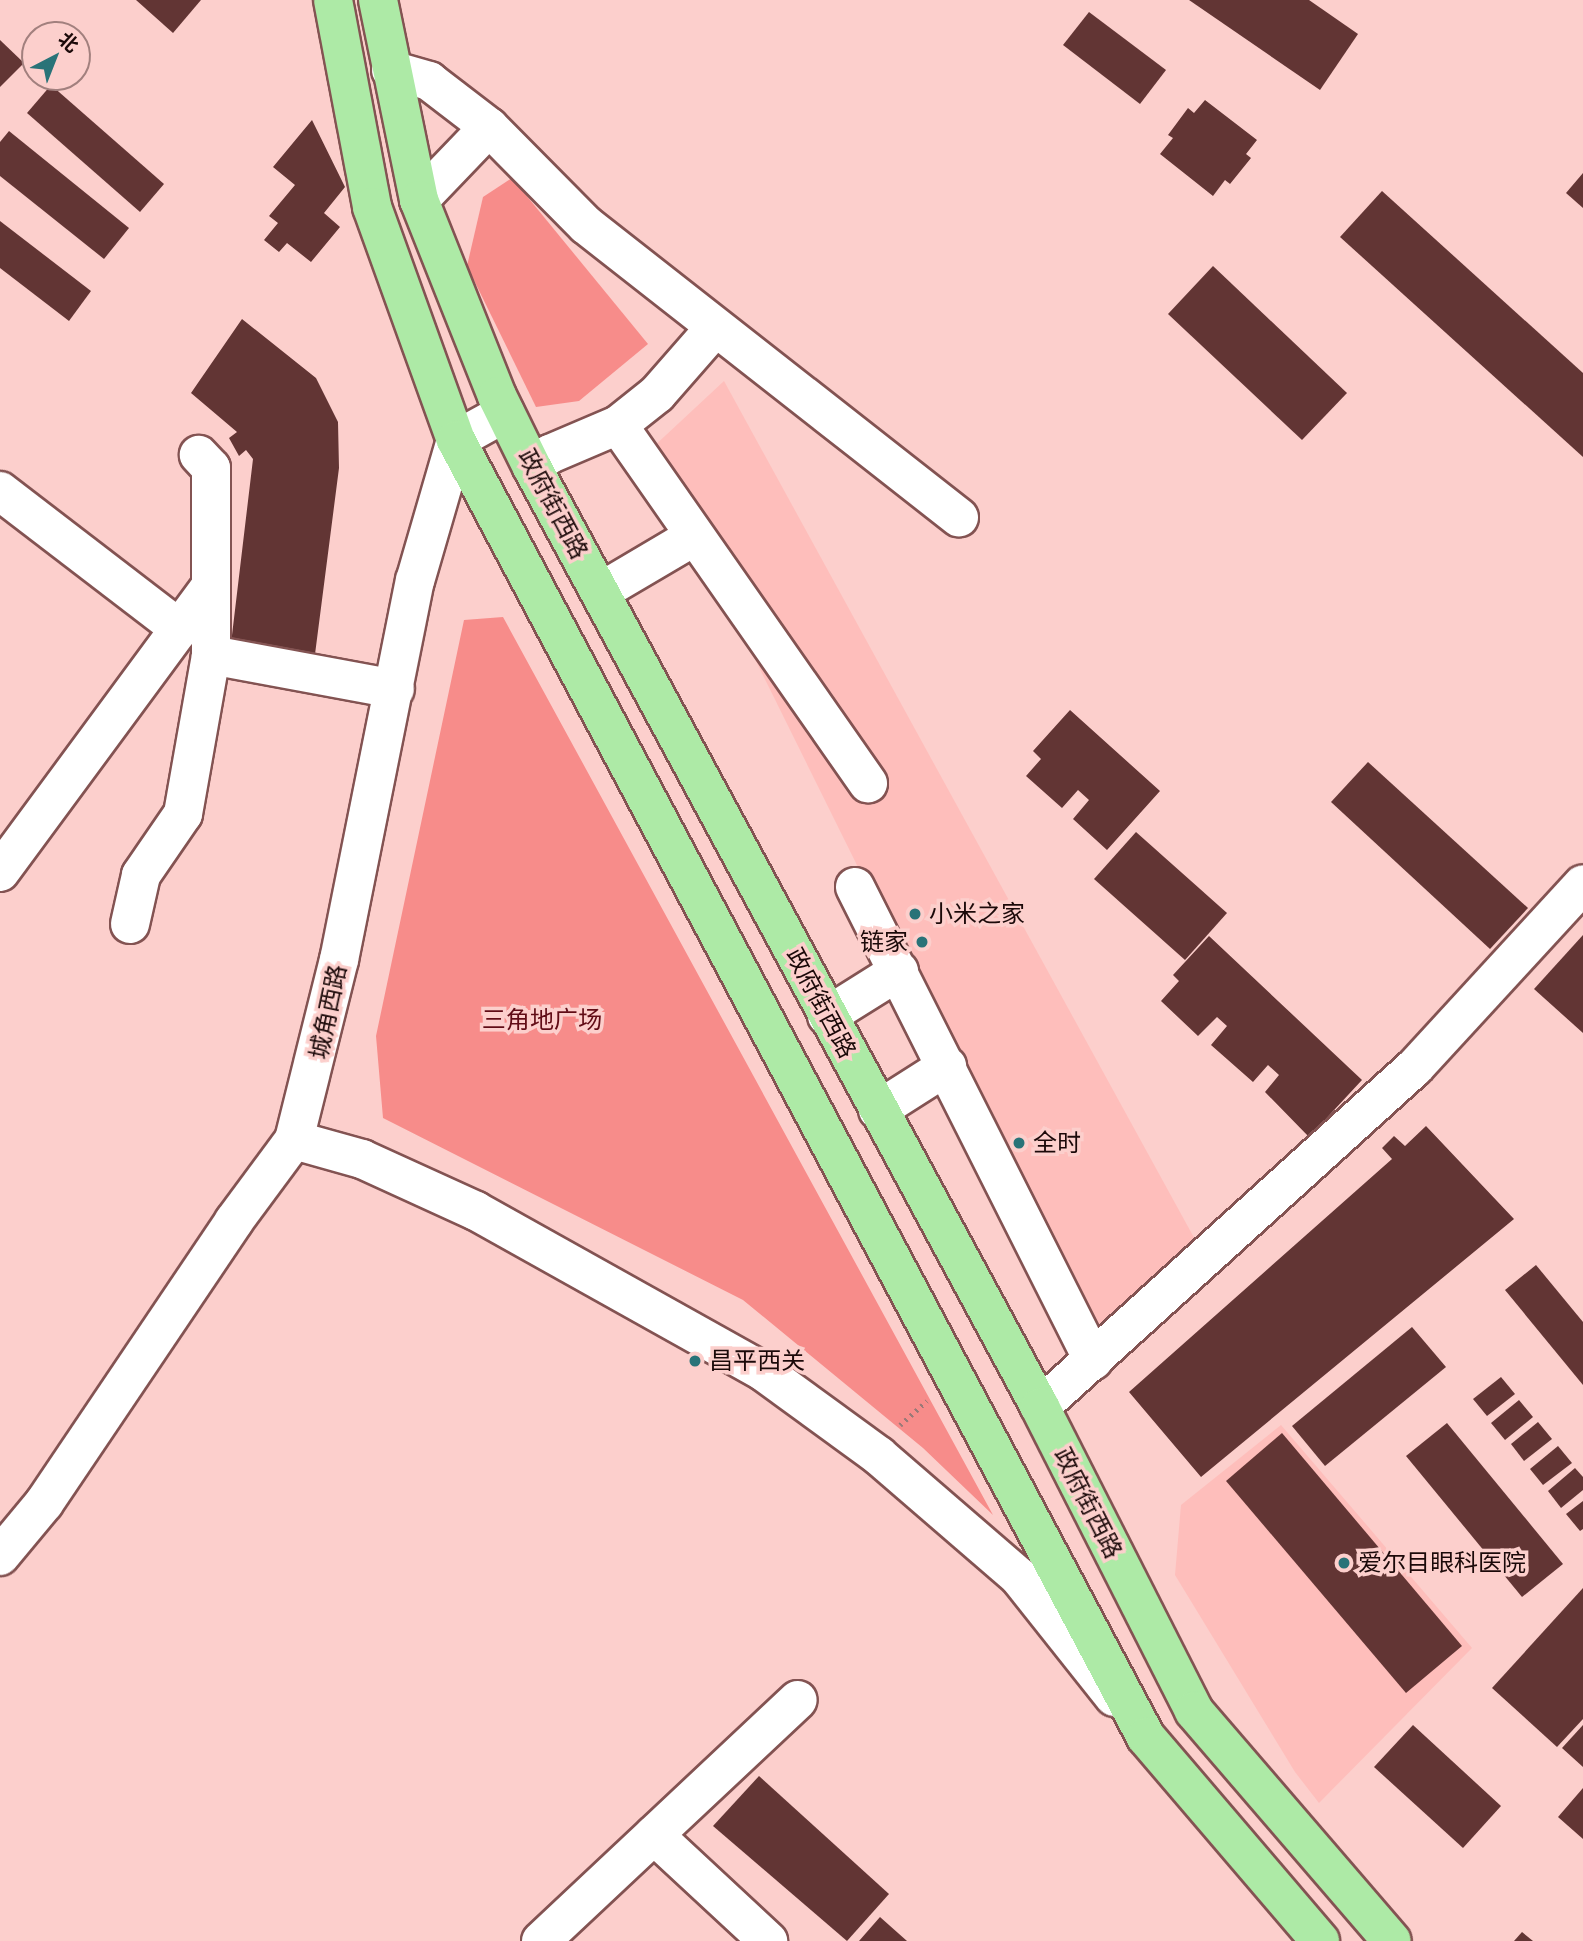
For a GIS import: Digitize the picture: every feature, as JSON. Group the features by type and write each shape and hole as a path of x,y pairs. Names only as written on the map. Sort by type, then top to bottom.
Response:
{"main road":[{"path":"333,0 372,207 457,440 1146,1737 1320,1941"},
{"name":"政府街西路","path":"378,0 419,200 505,413 532,467 1040,1407 1194,1711 1392,1941"}],"street":[{"path":"391,70 429,81 489,127 586,225 714,329 959,517"},
{"path":"419,200 489,127"},
{"path":"532,467 550,454 618,425 657,394 714,329"},
{"path":"457,440 505,413"},
{"path":"618,425 693,537 868,784"},
{"name":"城角西路","path":"0,1556 44,1503 234,1221 294,1140 316,1066 415,581 457,440"},
{"path":"130,923 141,875 183,814 211,655 211,468 199,455"},
{"path":"0,491 180,629"},
{"path":"600,592 693,537"},
{"path":"0,872 211,586"},
{"path":"211,655 395,688"},
{"path":"1040,1407 1415,1067 1583,884"},
{"path":"855,887 1093,1360"},
{"path":"827,1016 899,971"},
{"path":"878,1110 947,1066"},
{"path":"294,1140 362,1158 476,1211 710,1339 833,1420 1019,1577 1146,1737"},
{"path":"541,1941 798,1700"},
{"path":"654,1835 768,1941"}],"path":[{"path":"893,1433 929,1399"}],"shaded area":[{"path":"724,381 1203,1254 1092,1340 651,449"},
{"path":"1281,1425 1472,1648 1319,1803 1295,1772 1175,1575 1181,1505"}],"green space":[{"path":"512,178 648,344 579,401 536,407 467,266 483,197"},
{"name":"三角地广场","path":"503,617 993,1515 923,1448 743,1300 383,1118 376,1036 464,620"}],"building":[{"path":"136,0 201,0 173,33"},
{"path":"1189,0 1309,0 1358,34 1320,90"},
{"path":"1089,12 1166,70 1140,104 1063,45"},
{"path":"0,40 21,60 21,66 0,87"},
{"path":"46,91 58,91 164,184 140,212 27,113"},
{"path":"1205,100 1257,140 1246,154 1251,158 1230,184 1225,180 1213,196 1160,154 1173,138 1168,135 1188,108 1194,113"},
{"path":"312,120 345,187 324,213 340,227 311,262 287,243 279,252 264,240 278,223 269,216 295,185 273,167"},
{"path":"9,131 129,228 104,259 0,176 0,142"},
{"path":"1583,173 1583,208 1566,193"},
{"path":"1382,191 1583,373 1583,457 1340,237"},
{"path":"0,221 91,291 69,321 0,268"},
{"path":"1213,266 1347,393 1302,440 1168,314"},
{"path":"242,319 316,378 338,422 339,468 314,662 230,652 253,459 246,450 239,456 229,438 237,432 191,393"},
{"path":"1070,710 1160,791 1107,850 1073,819 1089,800 1078,790 1062,808 1026,776 1041,759 1033,751"},
{"path":"1368,762 1528,908 1490,949 1331,802"},
{"path":"1136,832 1227,913 1185,960 1094,879"},
{"path":"1583,935 1583,1033 1534,989"},
{"path":"1209,936 1362,1080 1309,1137 1265,1092 1279,1075 1268,1065 1253,1082 1211,1045 1227,1026 1217,1017 1198,1036 1161,1001 1179,981 1173,975"},
{"path":"1426,1126 1514,1219 1201,1477 1129,1392 1392,1159 1382,1148 1394,1136 1405,1146"},
{"path":"1536,1265 1583,1322 1583,1385 1505,1290"},
{"path":"1412,1327 1446,1367 1325,1466 1292,1426"},
{"path":"1501,1377 1515,1394 1487,1416 1473,1399"},
{"path":"1519,1400 1533,1417 1505,1440 1491,1423"},
{"path":"1538,1422 1552,1439 1524,1461 1511,1444"},
{"path":"1447,1423 1563,1564 1522,1597 1406,1456"},
{"name":"爱尔目眼科医院","path":"1282,1433 1462,1646 1406,1693 1226,1481"},
{"path":"1558,1446 1572,1463 1543,1485 1530,1469"},
{"path":"1575,1468 1583,1477 1583,1490 1561,1508 1548,1491"},
{"path":"1583,1501 1583,1529 1580,1531 1566,1514"},
{"path":"1583,1588 1583,1719 1557,1747 1492,1688"},
{"path":"1413,1725 1501,1806 1463,1848 1374,1767"},
{"path":"1583,1725 1583,1767 1562,1748"},
{"path":"759,1776 889,1894 847,1941 713,1826"},
{"path":"1583,1788 1583,1839 1558,1817"},
{"path":"880,1917 907,1941 859,1941"},
{"path":"1522,1932 1533,1941 1514,1941"}],"place":[{"name":"小米之家","path":"915,914"},
{"name":"链家","path":"922,942"},
{"name":"全时","path":"1019,1143"},
{"name":"昌平西关","path":"695,1361"},
{"name":"爱尔目眼科医院","path":"1344,1563"}]}
